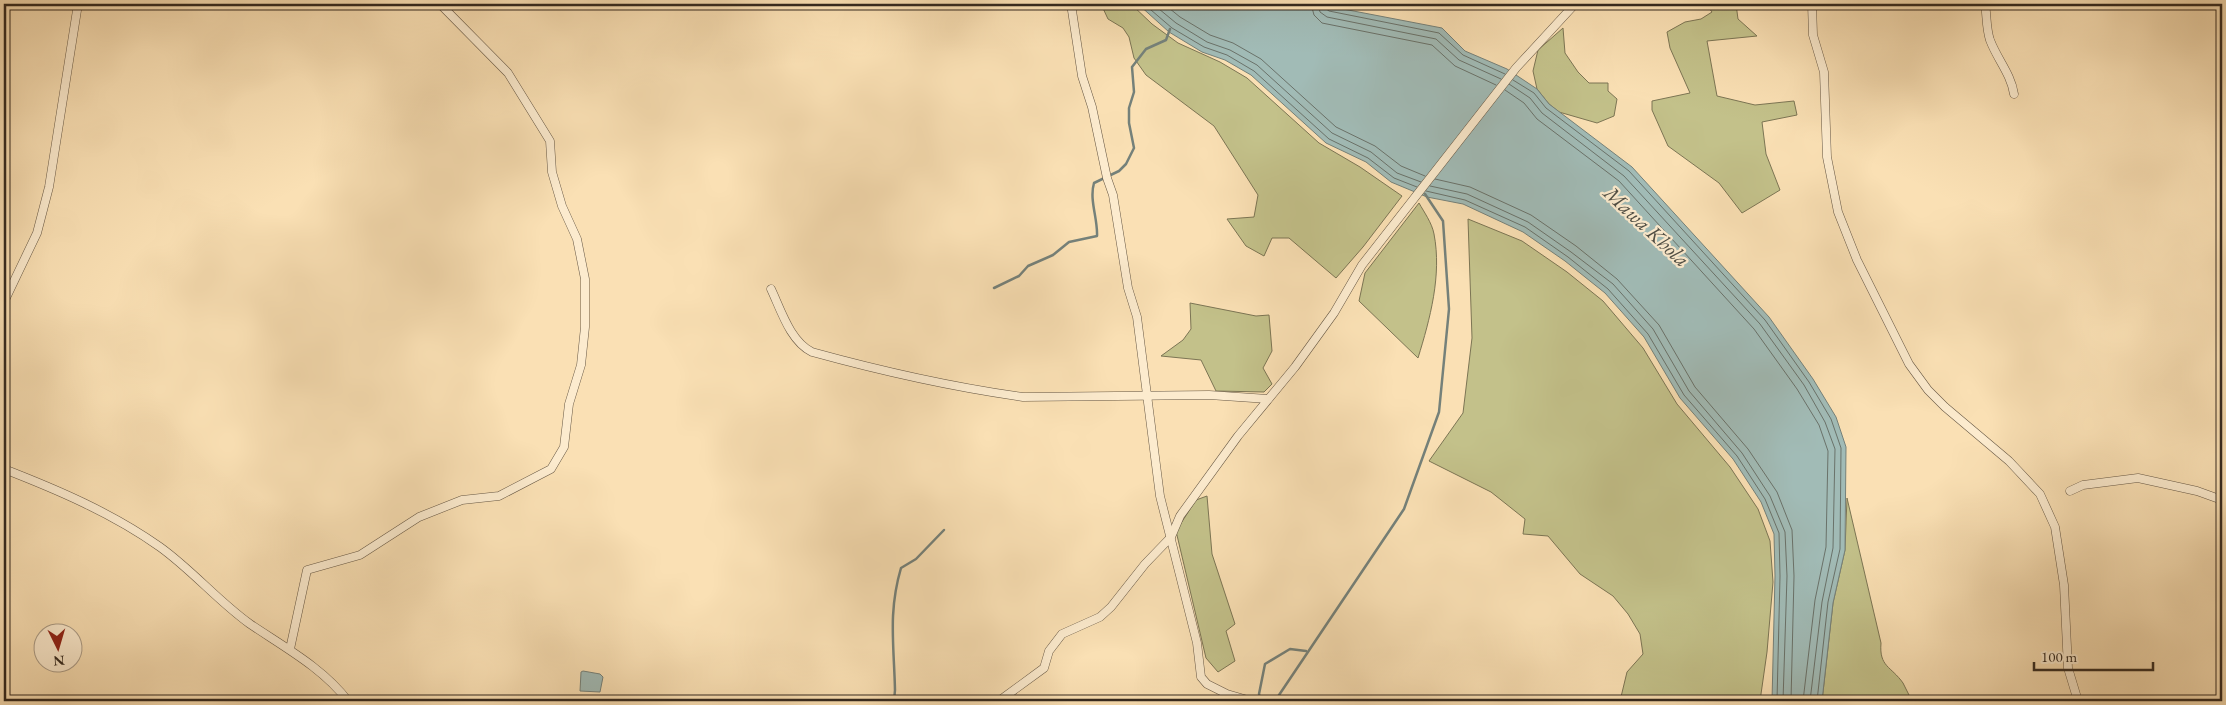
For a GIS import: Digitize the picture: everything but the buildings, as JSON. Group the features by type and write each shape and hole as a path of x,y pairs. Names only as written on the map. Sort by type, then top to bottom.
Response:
{"street":[{"path":"4,302 37,233 49,187 78,4"},
{"path":"290,649 307,570 360,555 419,517 462,500 499,496 551,469 564,447 569,404 581,365 585,327 585,279 578,239 562,206 552,172 550,141 508,73 440,4"},
{"path":"1071,4 1082,76 1092,106 1106,178 1113,194 1128,288 1136,317 1160,496 1197,643 1201,677 1208,684 1227,694 1252,701"},
{"path":"999,701 1044,668 1050,651 1062,634 1100,617 1111,607 1144,564 1171,537 1180,516 1268,399 1295,367 1328,321 1362,265 1516,68 1575,4"},
{"path":"1812,4 1813,35 1824,72 1827,157 1838,212 1857,260 1909,364 1928,390 1945,407 2009,461 2040,494 2055,527 2064,585 2068,668 2078,701"},
{"path":"1985,4 1989,38 2002,66 2012,80 2014,94"},
{"path":"771,289 802,347 812,352 903,374 1023,397 1209,395 1268,399"},
{"path":"4,468 49,486 118,521 161,548 250,623 290,649 338,688 348,701"},
{"path":"2070,491 2083,484 2138,478 2197,491 2222,500"}],"shaded area":[{"path":"1101,4 1131,4 1152,24 1178,43 1220,62 1247,78 1319,143 1360,167 1402,196 1363,247 1336,278 1289,238 1272,238 1264,256 1246,246 1227,219 1254,217 1258,195 1214,126 1146,75 1134,58 1129,37 1123,28 1108,19"},
{"path":"1706,4 1736,4 1738,19 1757,36 1707,41 1717,96 1755,105 1794,101 1797,115 1762,122 1766,154 1780,190 1742,213 1719,183 1668,146 1652,110 1652,101 1690,93 1670,48 1667,32 1685,22 1701,19 1712,12"},
{"path":"1563,28 1565,53 1578,72 1589,83 1608,83 1608,91 1617,99 1614,116 1597,123 1559,112 1549,104 1537,89 1533,71 1538,50"},
{"path":"1419,203 1433,230 1437,265 1434,297 1418,358 1359,301 1365,273"},
{"path":"1468,219 1522,241 1567,272 1603,301 1643,348 1677,404 1730,467 1758,509 1770,541 1773,582 1767,652 1760,701 1620,701 1627,672 1643,654 1640,634 1628,614 1613,596 1580,574 1548,536 1523,534 1525,519 1491,492 1429,461 1463,413 1472,338"},
{"path":"1190,303 1256,316 1269,315 1272,351 1263,368 1272,384 1264,392 1216,391 1201,360 1161,356 1183,340 1191,329"},
{"path":"1207,496 1212,554 1235,624 1226,631 1235,661 1218,672 1206,658 1176,531 1196,500"},
{"path":"1847,498 1881,643 1882,657 1887,666 1899,677 1912,701 1822,701 1833,603 1845,550"}],"water":[{"name":"Mawa Khola","path":"1138,4 1317,4 1442,28 1465,51 1507,69 1537,89 1549,104 1632,167 1769,317 1813,379 1836,417 1846,447 1845,550 1833,603 1822,701 1772,701 1775,576 1774,534 1761,502 1733,459 1680,398 1644,337 1605,293 1565,261 1523,232 1463,204 1427,197 1391,182 1366,162 1326,143 1251,75 1225,60 1202,52 1169,32"},
{"path":"581,672 600,674 603,677 600,692 580,691"}],"waterway":[{"path":"994,288 1019,276 1028,266 1053,255 1069,242 1097,236 1092,196 1094,183 1119,171 1126,164 1134,148 1129,123 1129,108 1134,92 1132,67 1146,49 1166,40 1170,29"},
{"path":"1275,701 1404,509 1439,412 1449,309 1443,221 1425,194"},
{"path":"894,701 893,614 894,599 901,568 916,559 944,530"},
{"path":"1261,701 1259,694 1265,664 1290,649 1306,651"}]}
